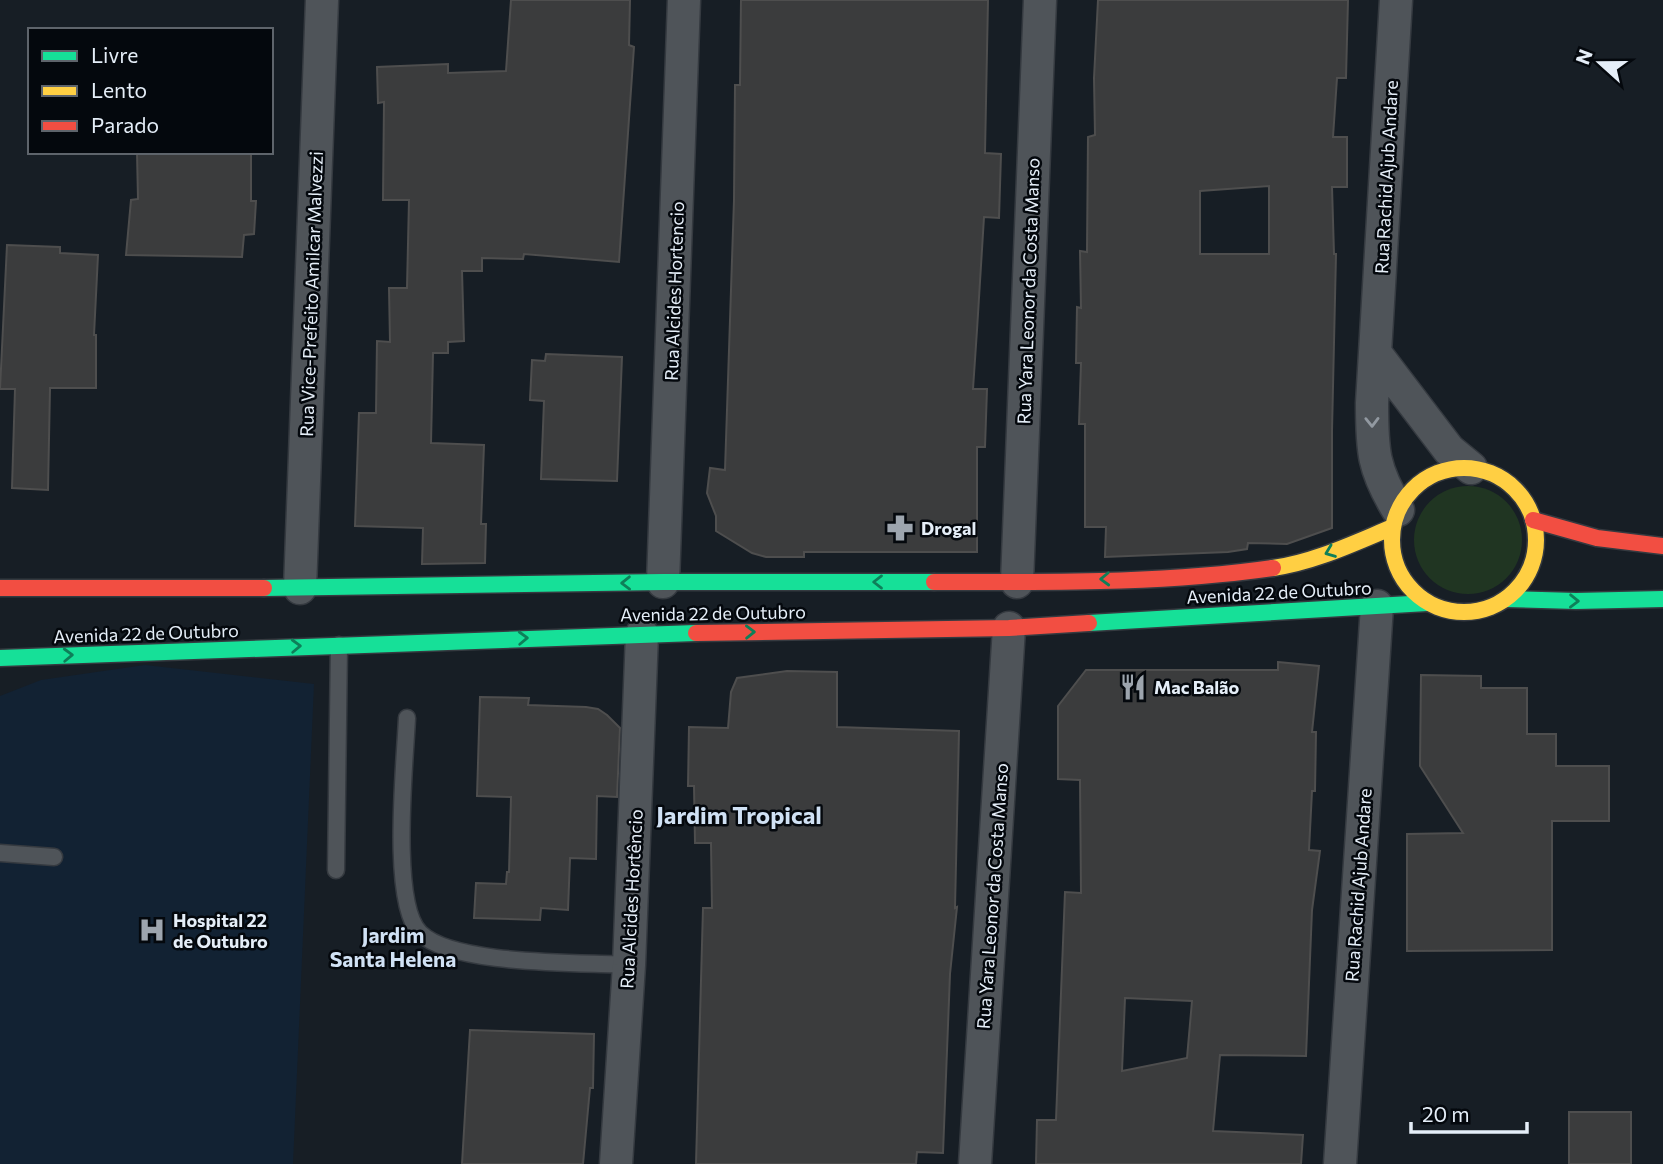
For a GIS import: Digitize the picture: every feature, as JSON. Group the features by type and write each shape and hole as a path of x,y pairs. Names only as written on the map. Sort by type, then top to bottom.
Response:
{"street":[{"name":"Rua Vice-Prefeito Amilcar Malvezzi","path":"300,588 322,0"},
{"name":"Rua Alcides Hortencio","path":"663,582 684,0"},
{"name":"Rua Yara Leonor da Costa Manso","path":"1017,582 1040,0"},
{"name":"Rua Rachid Ajub Andare","path":"1395,519 1375,462 1371,403 1396,0"},
{"path":"1376,354 1449,450 1471,468"},
{"path":"1471,468 1495,475 1515,489 1529,509 1536,542 1532,564 1521,583 1506,599 1488,608 1467,612 1447,610 1427,603 1405,583 1398,570 1391,541 1395,519 1404,499 1423,481 1446,470 1471,468"},
{"name":"Avenida 22 de Outubro","path":"0,588 1017,582 1182,576 1292,565 1327,554 1395,519"},
{"path":"1533,520 1575,535 1627,544 1663,545"},
{"path":"1506,599 1663,599"},
{"name":"Avenida 22 de Outubro","path":"0,658 642,634 1009,628 1427,603"},
{"name":"Rua Rachid Ajub Andare","path":"1340,1164 1377,606"},
{"name":"Rua Yara Leonor da Costa Manso","path":"975,1164 1009,628"},
{"name":"Rua Alcides Hortêncio","path":"616,1164 629,965 642,634"}],"lane":[{"path":"336,870 339,645"},
{"path":"407,718 402,815 404,893 409,914 422,935 448,949 463,953 525,960 629,965"},
{"path":"0,853 54,857"}],"shaded area":[{"name":"Hospital 22 de Outubro","path":"145,665 314,684 293,1164 0,1164 0,696 41,680"}],"green space":[{"path":"1468,486 1489,490 1507,501 1518,519 1522,540 1518,561 1507,579 1489,590 1468,594 1447,590 1429,579 1418,561 1414,540 1418,519 1429,501 1447,490"}],"building":[{"path":"511,0 630,0 629,45 634,47 619,262 524,254 523,259 482,258 482,271 462,271 464,341 448,342 448,353 433,353 431,443 484,445 481,524 486,524 485,563 422,564 423,528 355,526 359,413 376,413 377,341 390,342 389,288 407,288 409,200 383,200 384,102 378,103 377,67 448,64 448,73 506,71"},
{"path":"741,0 988,0 985,153 1001,154 999,218 984,217 973,389 987,389 985,447 977,447 977,552 804,552 804,557 766,557 752,553 716,531 716,516 707,493 710,468 725,470 735,85 740,85"},
{"path":"1098,0 1348,0 1346,78 1337,78 1333,137 1347,137 1347,187 1332,187 1336,254 1332,528 1287,544 1248,543 1247,549 1228,552 1105,557 1106,527 1085,527 1085,424 1079,424 1081,363 1076,363 1077,307 1081,308 1080,251 1087,252 1088,137 1095,135 1094,78","holes":["1269,186 1269,254 1200,254 1200,191"]},
{"path":"137,154 251,154 251,201 256,201 254,234 244,235 242,257 126,255 131,200 138,199"},
{"path":"7,245 60,247 60,253 98,255 94,335 96,388 50,388 48,490 12,488 15,389 0,389"},
{"path":"546,354 622,357 617,481 541,479 544,401 530,400 532,360 545,361"},
{"path":"1278,662 1319,666 1312,732 1316,732 1315,791 1312,791 1309,850 1320,851 1312,910 1306,1056 1220,1055 1213,1131 1303,1135 1301,1164 1036,1164 1037,1120 1056,1120 1065,892 1081,893 1080,780 1058,779 1058,706 1086,670 1278,670","holes":["1125,998 1192,1001 1187,1058 1122,1071"]},
{"path":"787,671 837,672 837,727 959,731 955,908 957,907 950,974 943,1153 917,1152 916,1164 696,1164 703,908 712,908 711,843 695,843 694,786 688,786 689,727 728,728 731,692 737,678"},
{"path":"1421,675 1481,676 1481,688 1527,688 1527,734 1556,734 1556,766 1609,766 1609,821 1552,821 1552,950 1407,951 1407,834 1463,833 1420,766"},
{"path":"480,697 529,698 528,705 598,709 620,728 617,797 597,796 596,859 570,858 568,910 541,908 540,920 474,918 476,883 506,884 509,872 511,797 477,796"},
{"path":"470,1030 594,1034 593,1088 590,1088 583,1164 462,1164"},
{"path":"1569,1112 1631,1112 1631,1164 1569,1164"}],"traffic: fast":[{"path":"264,588 663,582 934,582"},
{"path":"1506,599 1663,599"},
{"path":"1089,623 1427,603"},
{"path":"0,658 696,633"}],"traffic: slow":[{"path":"1464,468 1492,473 1515,489 1531,512 1536,540 1531,568 1515,591 1492,607 1464,612 1436,607 1413,591 1397,568 1392,540 1397,512 1413,489 1436,473 1464,468"},
{"path":"1273,568 1319,557 1393,527"}],"traffic: jam":[{"path":"1533,520 1597,538 1663,546"},
{"path":"934,582 1147,579 1273,568"},
{"path":"0,588 264,588"},
{"path":"696,633 1009,628 1089,623"}],"place":[{"name":"Drogal","path":"900,528"},
{"name":"Mac Balão","path":"1133,687"},
{"name":"Hospital 22 de Outubro","path":"152,930"}],"district":[{"name":"Jardim Tropical","path":"739,814"},
{"name":"Jardim Santa Helena","path":"393,946"}]}
